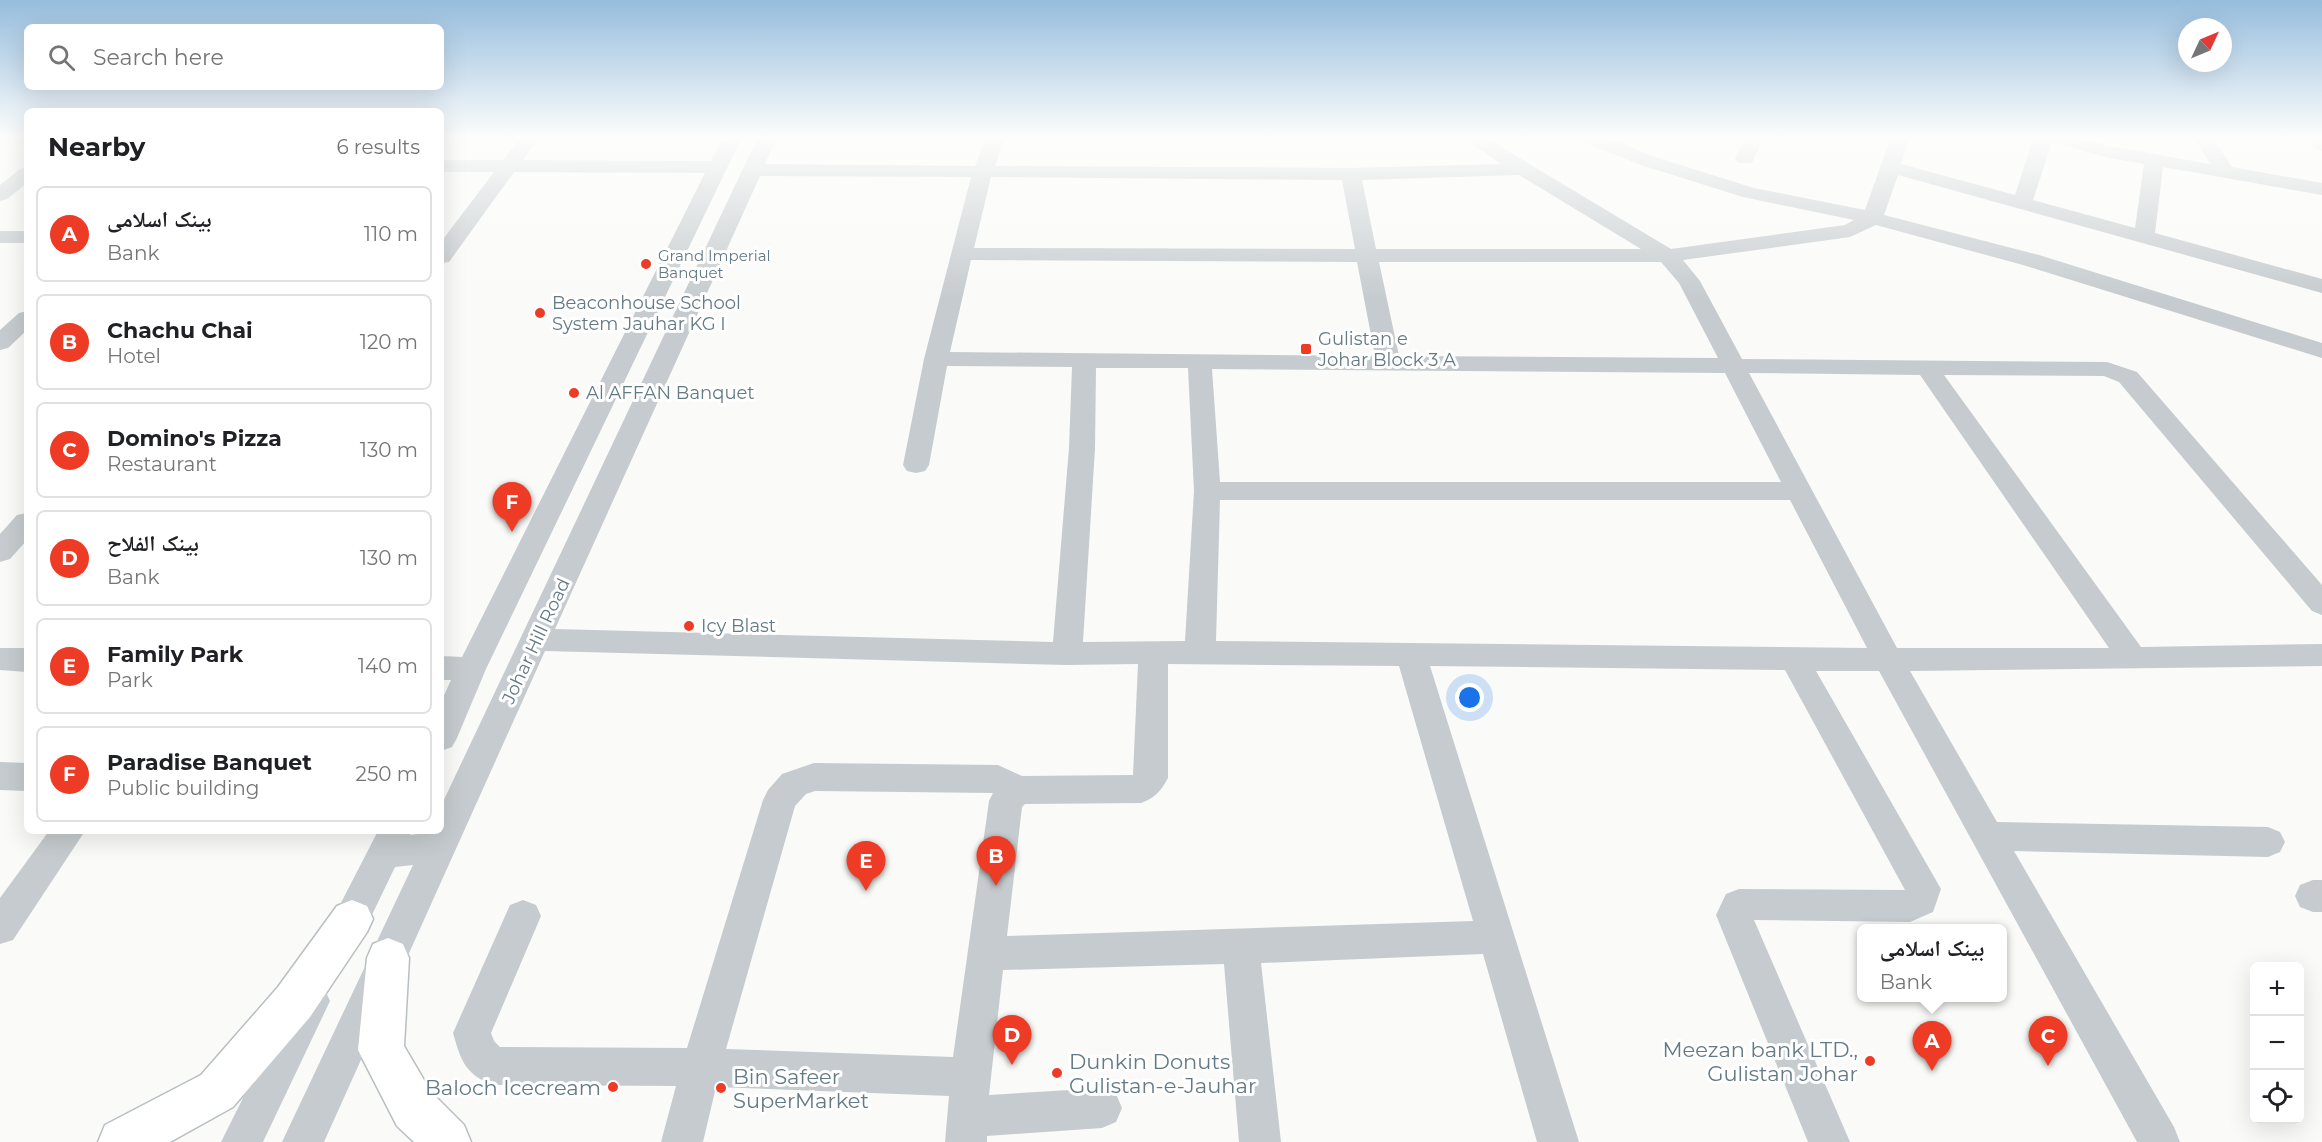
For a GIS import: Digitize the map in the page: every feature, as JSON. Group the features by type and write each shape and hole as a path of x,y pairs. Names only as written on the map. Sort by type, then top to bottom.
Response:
{"main road":[{"path":"122,1142 217,1091 294,1002 352,919"},
{"path":"388,958 381,1050 414,1109 447,1142"}],"street":[{"path":"444,254 489,192"},
{"path":"444,731 471,669 705,192"},
{"name":"Johar Hill Road","path":"303,1142 742,192"},
{"path":"916,465 936,359 977,192"},
{"path":"1355,192 1388,362"},
{"path":"1561,192 1667,256 1689,281 1888,660 2159,1142"},
{"path":"1748,192 1873,218 2031,260 2322,351"},
{"path":"962,254 1368,257 1667,256 1850,231 1873,218 1882,192"},
{"path":"1983,192 2322,286"},
{"path":"2022,203 2026,192"},
{"path":"2144,237 2150,192"},
{"path":"0,237 24,237"},
{"path":"3,337 24,320"},
{"path":"936,359 2107,369 2128,377 2322,604"},
{"path":"1067,654 1082,448 1084,360"},
{"path":"1200,361 1207,491 1200,652"},
{"path":"1927,368 2133,659"},
{"path":"1207,491 1801,491"},
{"path":"0,552 24,525"},
{"path":"536,640 1067,654 1200,652 1888,660 2133,659 2322,655"},
{"path":"682,1142 701,1067 780,800 795,784 814,777 998,779 1017,790 1141,789 1151,778 1153,653"},
{"path":"1375,654 1379,662 1425,702"},
{"path":"1411,654 1558,1142"},
{"path":"1794,658 1923,889 1920,901 1910,906 1754,904 1739,905 1734,915 1829,1142"},
{"path":"0,659 24,660"},
{"path":"444,668 471,669"},
{"path":"0,776 24,777"},
{"path":"1017,790 1006,801 970,1077 967,1129 1102,1108"},
{"path":"0,928 66,834"},
{"path":"1987,836 2268,842"},
{"path":"242,1142 390,842 440,847"},
{"path":"522,916 472,1033 477,1053 494,1066 701,1067 970,1077"},
{"path":"986,953 1241,947 1497,937"},
{"path":"1241,947 1260,1142"}],"place":[{"name":"Grand Imperial Banquet","path":"646,264"},
{"name":"Beaconhouse School System Jauhar KG I","path":"540,313"},
{"name":"Gulistan e Johar Block 3 A","path":"1306,349"},
{"name":"Al AFFAN Banquet","path":"574,393"},
{"name":"Paradise Banquet","path":"512,532"},
{"name":"Icy Blast","path":"689,626"},
{"name":"Chachu Chai","path":"996,886"},
{"name":"Family Park","path":"866,891"},
{"name":"Meezan bank LTD., Gulistan Johar","path":"1870,1061"},
{"name":"بینک الفلاح","path":"1012,1065"},
{"name":"Domino's Pizza","path":"2048,1066"},
{"name":"بینک اسلامی","path":"1932,1071"},
{"name":"Dunkin Donuts Gulistan-e-Jauhar","path":"1057,1073"},
{"name":"Baloch Icecream","path":"613,1087"},
{"name":"Bin Safeer SuperMarket","path":"721,1088"}]}
